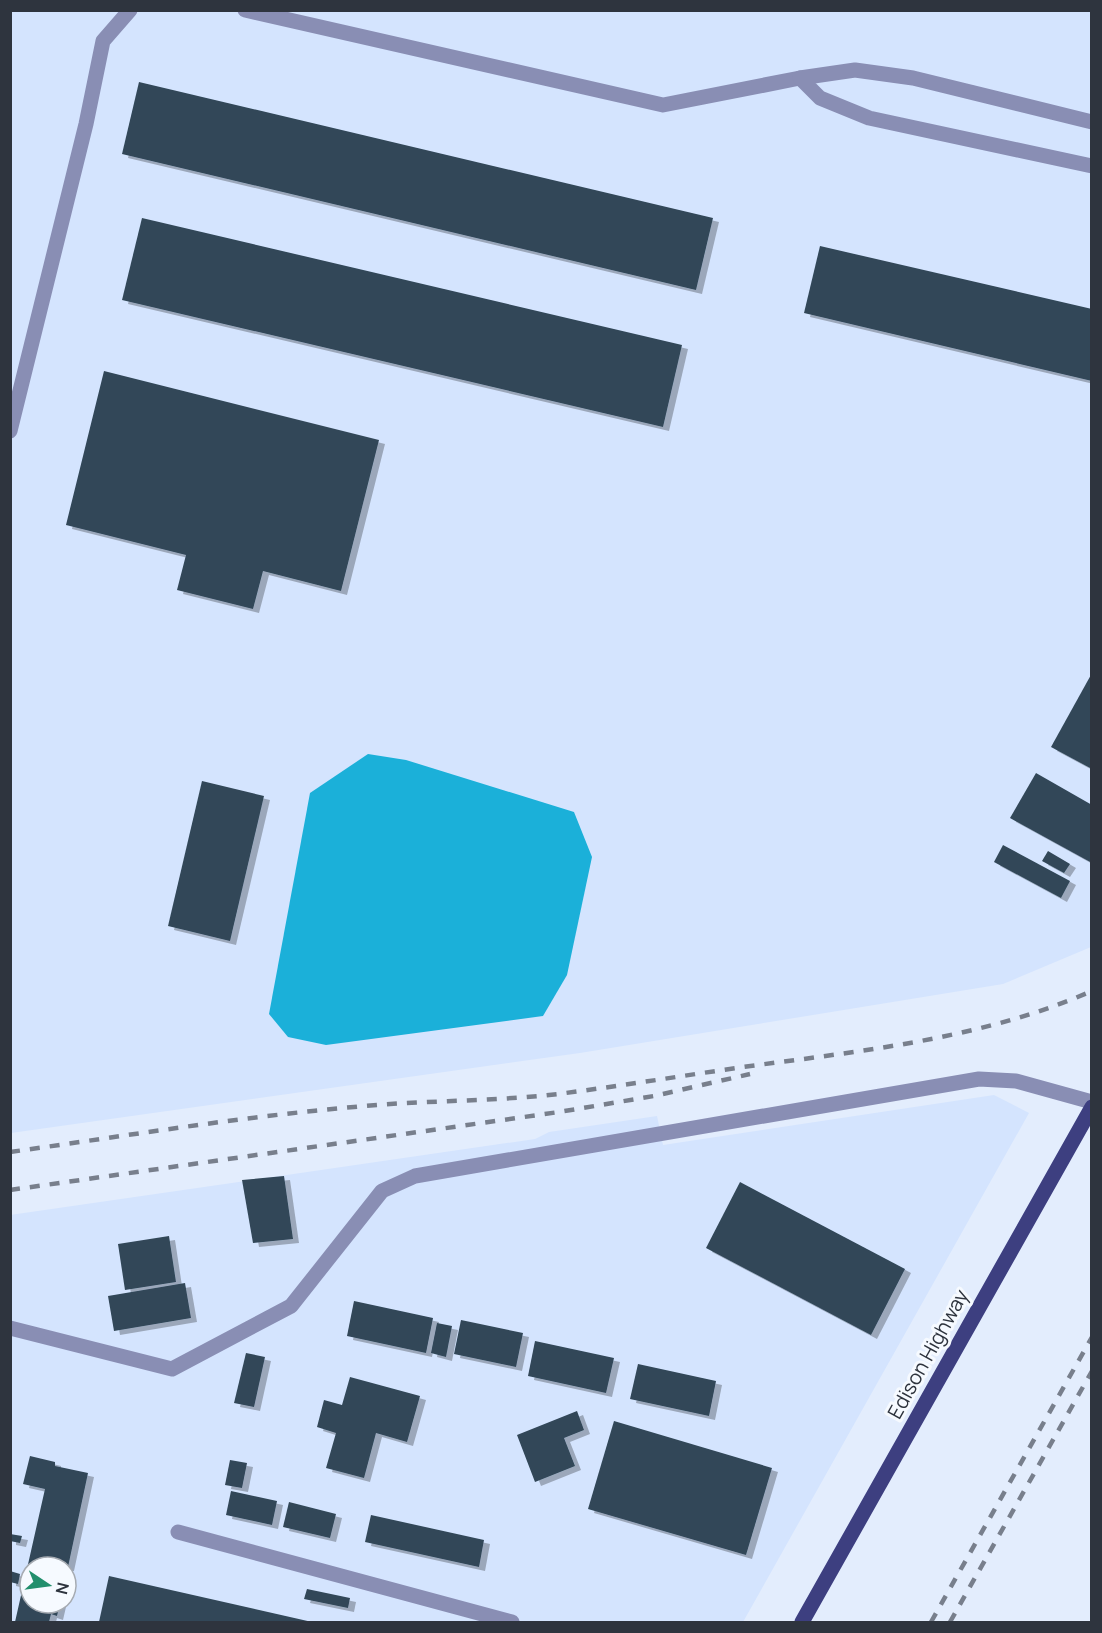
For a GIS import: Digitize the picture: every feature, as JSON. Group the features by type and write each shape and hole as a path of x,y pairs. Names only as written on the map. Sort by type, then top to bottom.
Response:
{"main road":[{"name":"Edison Highway","path":"802,1623 1092,1107"}],"lane":[{"path":"10,431 86,124 103,41 130,10"},
{"path":"245,10 663,105 800,78 855,70 902,77 1092,122"},
{"path":"800,78 820,98 869,118 1092,166"},
{"path":"10,1328 172,1369 291,1306 382,1191 416,1176 979,1079 1016,1081 1092,1102"},
{"path":"178,1532 512,1623"}],"shaded area":[{"path":"10,11 1091,11 1091,947 1003,984 580,1053 11,1133"},
{"path":"994,1095 1029,1113 743,1622 11,1622 10,1215 535,1139 549,1132 657,1116 663,1145"}],"water":[{"path":"368,754 406,760 574,812 592,857 567,975 543,1016 326,1045 288,1037 269,1014 310,793"}],"building":[{"path":"139,82 713,218 696,290 122,154"},
{"path":"142,218 682,345 663,427 122,300"},
{"path":"820,246 1092,309 1092,381 804,313"},
{"path":"104,371 379,440 341,591 263,571 253,609 177,590 186,555 66,525"},
{"path":"1092,673 1092,769 1051,747"},
{"path":"1036,773 1092,805 1092,863 1010,818"},
{"path":"202,781 264,796 230,941 168,926"},
{"path":"1003,845 1070,881 1061,898 994,862"},
{"path":"1048,851 1070,864 1064,873 1042,861"},
{"path":"284,1176 293,1239 253,1243 242,1180"},
{"path":"740,1182 905,1269 871,1335 706,1248"},
{"path":"169,1236 176,1282 125,1290 118,1244"},
{"path":"185,1283 191,1318 114,1331 108,1296"},
{"path":"354,1301 433,1318 426,1353 347,1336"},
{"path":"461,1320 523,1333 516,1367 454,1354"},
{"path":"437,1323 452,1326 446,1357 431,1353"},
{"path":"535,1341 614,1358 606,1393 528,1376"},
{"path":"246,1353 265,1357 254,1407 234,1403"},
{"path":"638,1364 716,1381 709,1416 630,1399"},
{"path":"350,1377 420,1396 407,1442 376,1433 364,1478 326,1468 336,1433 317,1427 324,1400 342,1405"},
{"path":"577,1411 584,1430 564,1438 575,1466 535,1482 517,1435"},
{"path":"614,1421 772,1468 746,1555 588,1509"},
{"path":"30,1456 55,1462 55,1466 88,1473 71,1555 30,1555 45,1489 23,1484"},
{"path":"230,1460 247,1463 242,1488 225,1485"},
{"path":"231,1491 277,1501 272,1525 226,1515"},
{"path":"289,1502 336,1514 330,1538 283,1527"},
{"path":"371,1515 484,1540 479,1567 365,1542"},
{"path":"10,1534 22,1536 20,1543 10,1541"},
{"path":"10,1571 18,1573 18,1584 10,1582"},
{"path":"109,1576 312,1622 99,1622"},
{"path":"307,1589 350,1598 348,1608 304,1599"},
{"path":"18,1609 18,1615 51,1615 49,1622 15,1622"}],"railway":[{"path":"10,1152 311,1111 558,1094 876,1049 1008,1021 1092,991"},
{"path":"10,1190 559,1112 654,1096 750,1074"},
{"path":"931,1622 1092,1337"},
{"path":"950,1622 1092,1371"}]}
